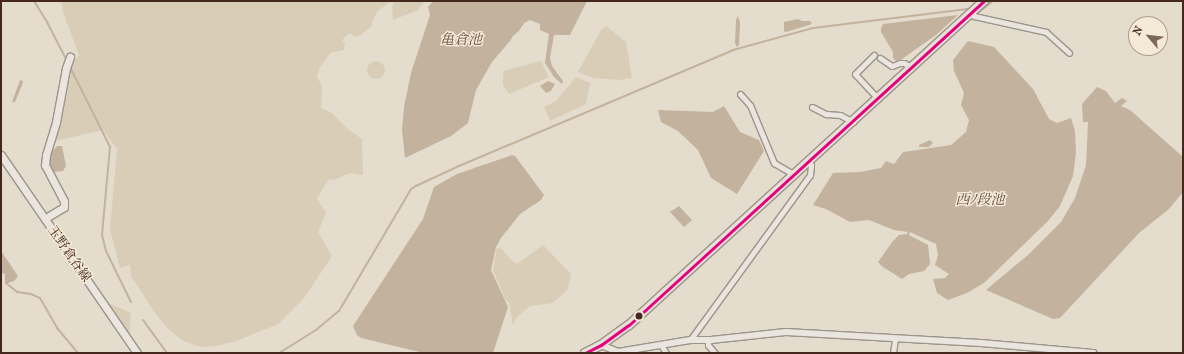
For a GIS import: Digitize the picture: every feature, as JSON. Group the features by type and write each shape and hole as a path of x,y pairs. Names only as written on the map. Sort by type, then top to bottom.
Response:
{"main road":[{"path":"585,353 602,344 629,325 984,1"},
{"path":"49,216 64,207 64,201 45,165 46,156 56,122 66,68 70,57"},
{"name":"玉野倉谷線","path":"1,155 137,353"}],"street":[{"path":"970,13 974,16 1046,32 1069,53"},
{"path":"874,56 855,74 878,99"},
{"path":"880,58 892,66 904,63 911,68"},
{"path":"740,94 750,106 774,163 795,175"},
{"path":"812,107 826,114 840,115 853,122"},
{"path":"690,340 810,175 811,165 808,162"},
{"path":"602,344 618,352 690,340 708,340 786,332 981,343 1094,353"},
{"path":"893,353 895,339"},
{"path":"708,340 708,345 715,353"},
{"path":"660,345 666,353"}],"shaded area":[{"path":"61,1 391,1 378,11 372,21 372,26 359,36 355,37 350,33 342,40 345,43 344,50 330,53 319,69 317,76 322,87 321,108 332,113 349,130 362,139 363,175 350,173 337,179 328,180 317,199 326,213 318,232 332,256 304,298 278,324 236,341 216,346 201,347 183,341 166,327 155,313 131,276 130,265 120,268 110,229 117,149 103,130 55,141 68,68 79,55 64,15"},
{"path":"394,1 425,1 418,10 393,20 392,7"},
{"path":"606,26 626,42 632,78 619,80 594,78 578,72 601,30"},
{"path":"376,61 382,64 385,70 382,76 376,79 370,76 367,70 370,64"},
{"path":"541,61 549,77 509,94 503,85 503,71"},
{"path":"576,77 590,83 586,104 550,121 544,107 556,101"},
{"path":"543,245 571,274 568,289 553,303 530,306 517,317 513,325 509,302 505,299 493,270 497,248 502,249 510,259 517,264"},
{"path":"108,303 131,313 129,334"}],"water":[{"name":"亀倉池","path":"433,1 587,1 570,35 554,35 550,58 552,66 563,81 562,84 554,77 545,63 549,34 540,30 540,24 530,20 524,23 519,31 513,36 492,62 476,90 468,123 451,136 405,158 402,130 404,107 411,73 430,15 428,7"},
{"path":"958,15 936,35 902,59 896,61 893,58 893,52 881,32 883,24"},
{"path":"738,16 740,23 739,45 737,47 735,43 736,20"},
{"path":"798,19 802,21 810,21 812,24 786,32 784,31 784,22"},
{"name":"西ﾉ段池","path":"968,41 994,47 1033,89 1049,119 1057,123 1071,118 1075,131 1076,153 1073,176 1060,206 1048,221 984,283 967,293 948,300 937,293 933,279 945,278 949,274 935,265 938,255 936,244 910,232 909,235 928,245 930,264 924,271 909,274 902,279 878,262 899,235 907,234 908,232 894,230 869,220 850,222 826,209 813,205 833,173 860,172 881,168 886,161 894,164 903,152 951,145 966,132 969,120 961,105 964,93 954,71 953,60"},
{"path":"20,80 23,81 22,85 15,102 12,102"},
{"path":"548,81 555,84 551,91 546,93 540,86"},
{"path":"1097,87 1106,91 1115,103 1122,98 1127,101 1121,106 1130,110 1183,157 1183,192 1169,209 1139,233 1060,318 1053,319 986,290 1028,255 1061,222 1075,198 1086,165 1088,122 1083,122 1082,104"},
{"path":"724,106 740,132 759,140 764,151 737,194 711,178 698,150 678,131 661,122 658,110 713,112"},
{"path":"930,140 933,143 929,147 919,147 919,145"},
{"path":"57,146 62,146 66,166 63,171 54,172 48,163 51,153"},
{"path":"512,155 515,156 544,195 541,200 520,214 501,238 496,247 491,270 508,307 493,353 424,353 361,338 357,335 353,326 423,219 434,187 457,174"},
{"path":"679,206 692,220 684,227 670,212"},
{"path":"1,251 18,276 14,281 5,284 5,274 2,273 1,276"}],"waterway":[{"path":"34,1 47,22 67,61"},
{"path":"978,13 993,1"},
{"path":"279,353 316,330 339,311 411,189 416,186 459,166 733,50 813,28 968,9"},
{"path":"69,65 110,147 102,235 106,251 131,302"},
{"path":"6,283 17,292 31,294 40,298 57,328 78,353"},
{"path":"143,320 167,353"}],"transit line":[{"path":"585,353 601,345 629,325 984,1"}]}
